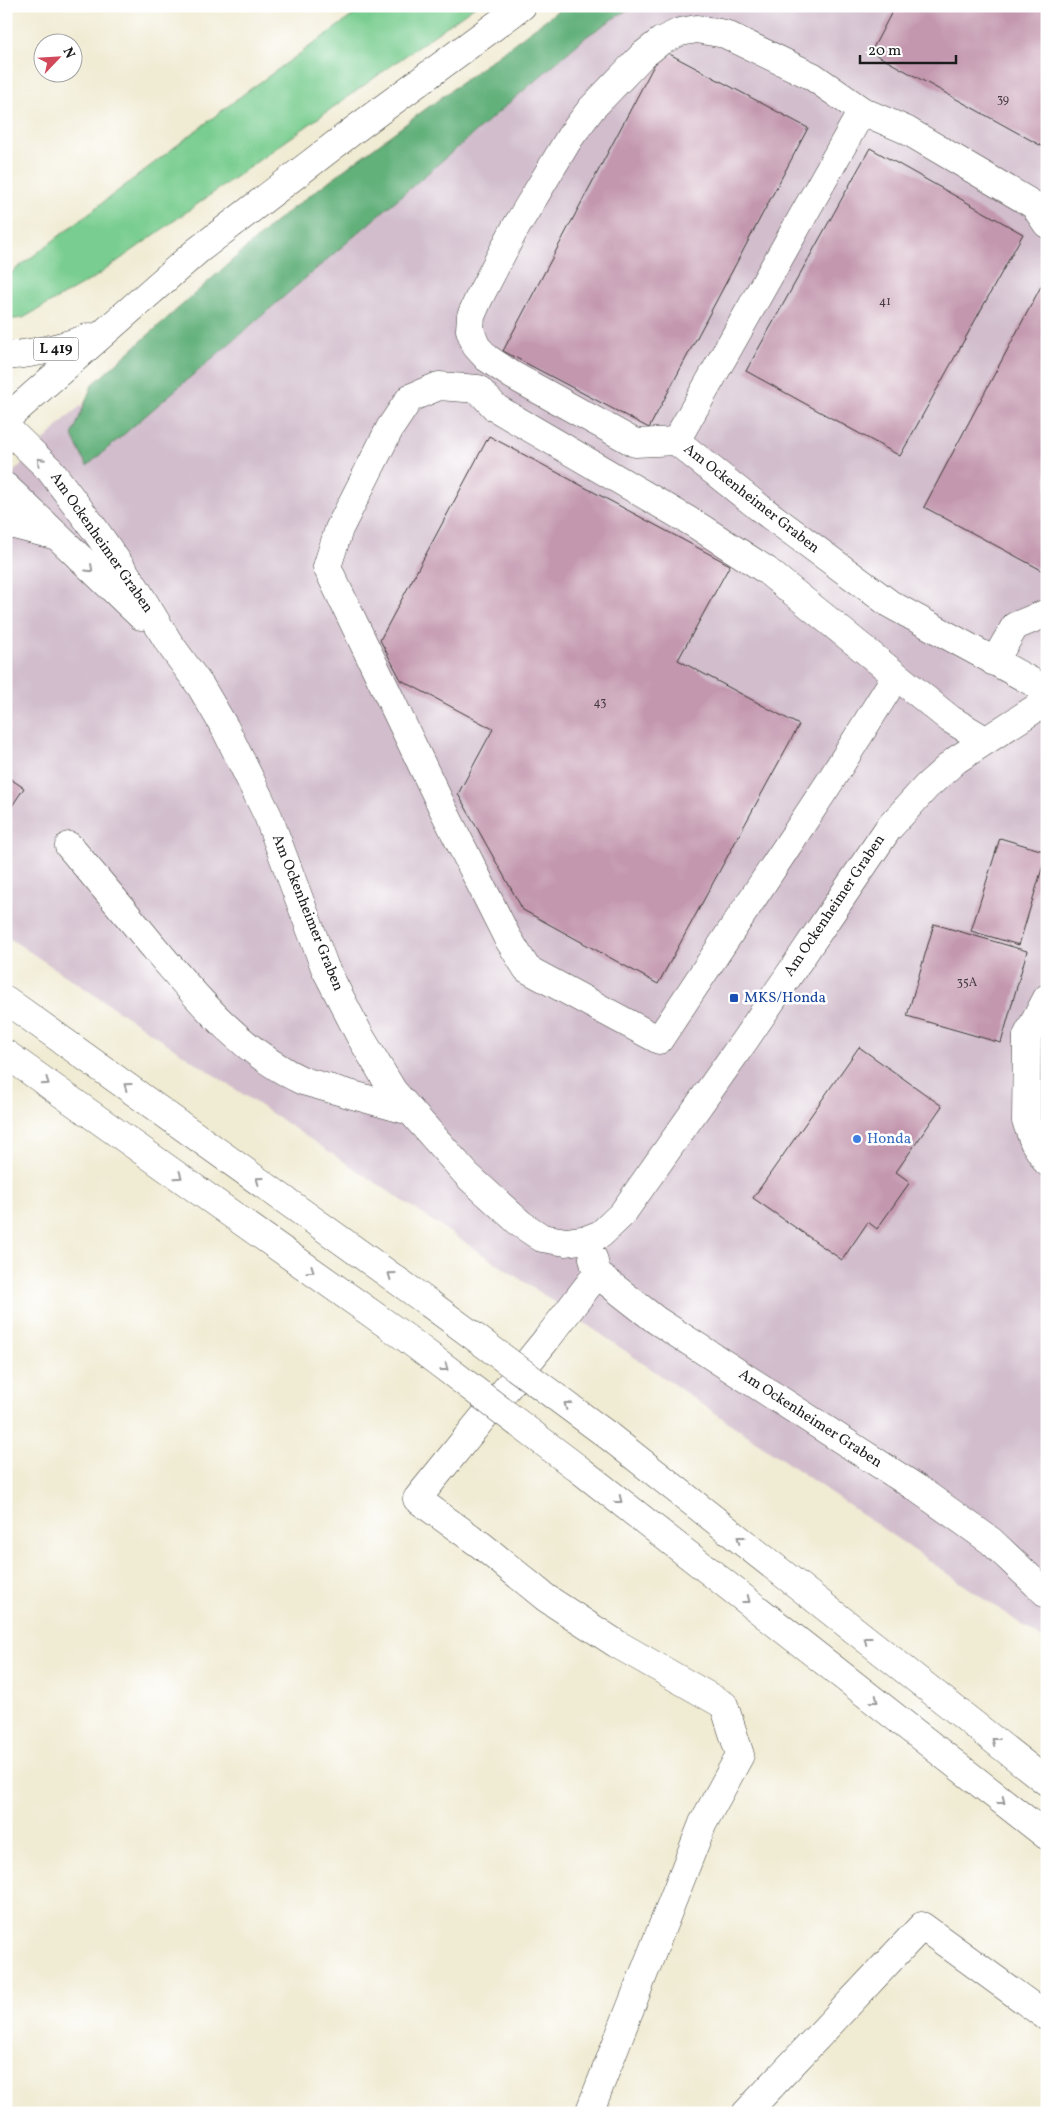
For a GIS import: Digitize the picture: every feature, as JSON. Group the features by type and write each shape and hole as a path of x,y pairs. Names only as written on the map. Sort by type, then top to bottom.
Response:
{"main road":[{"name":"L 419","path":"6,419 197,251 417,82 522,6"},
{"path":"676,441 635,443 512,375 487,358 476,346 470,330 472,316 513,232 570,138 592,109 642,56 661,41 680,32 697,29 725,34 812,76 862,111 906,130 1034,205 1047,224"},
{"name":"Am Ockenheimer Graben","path":"862,111 676,441 760,508 890,604 1047,690"},
{"name":"L 419","path":"6,356 32,354 68,346 103,332"},
{"path":"896,676 829,783 659,1040 528,969 507,937 327,567 339,529 390,428 410,398 439,386 478,389 496,408 698,526 766,570 950,719 985,740"},
{"name":"Am Ockenheimer Graben","path":"6,427 50,470 93,527 135,587 169,643 201,687 249,774 268,816 326,968 360,1036 393,1091 468,1176 530,1231 542,1238 577,1242 588,1240 601,1234 622,1214 747,1037 888,829 926,788 956,760 1047,701"},
{"name":"Am Ockenheimer Graben","path":"6,487 169,643"},
{"name":"Am Ockenheimer Graben","path":"6,523 55,535"},
{"path":"994,662 1015,626 1047,612"},
{"path":"70,846 190,990 234,1036 288,1074 303,1081 410,1111"},
{"path":"1047,998 1027,1036 1026,1121 1034,1142 1047,1162"},
{"path":"6,1000 430,1304 606,1434 1047,1782"},
{"path":"6,1054 406,1338 580,1470 1047,1836"},
{"path":"588,1240 597,1274 417,1499 481,1545 546,1598 617,1644 724,1705 740,1754 703,1823 588,2113"},
{"name":"Am Ockenheimer Graben","path":"597,1274 656,1320 926,1494 991,1541 1047,1594"},
{"path":"746,2113 922,1926 1047,2017"}],"shaded area":[{"path":"599,6 1047,6 1047,1642 547,1297 6,936 6,480 67,417 245,273"}],"green space":[{"path":"366,6 475,6 94,278 23,318 6,320 6,277 245,93"},
{"path":"564,6 633,6 587,36 87,466 72,436 92,385 282,216"}],"building":[{"path":"895,6 1047,6 1047,149 871,52"},
{"path":"662,50 808,128 649,428 503,351"},
{"path":"870,148 1023,234 900,456 746,371"},
{"path":"1047,275 1047,573 924,507"},
{"path":"489,436 730,565 678,660 799,725 658,984 523,910 458,794 493,729 401,680 380,640"},
{"path":"6,776 24,788 6,815"},
{"path":"1000,838 1047,852 1019,945 971,931"},
{"path":"934,924 1027,951 1001,1043 907,1016"},
{"name":"Honda","path":"859,1047 942,1106 896,1172 910,1182 877,1229 868,1222 842,1260 753,1198"}],"place":[{"name":"MKS/Honda","path":"734,998"},
{"name":"Honda","path":"857,1139"}]}
